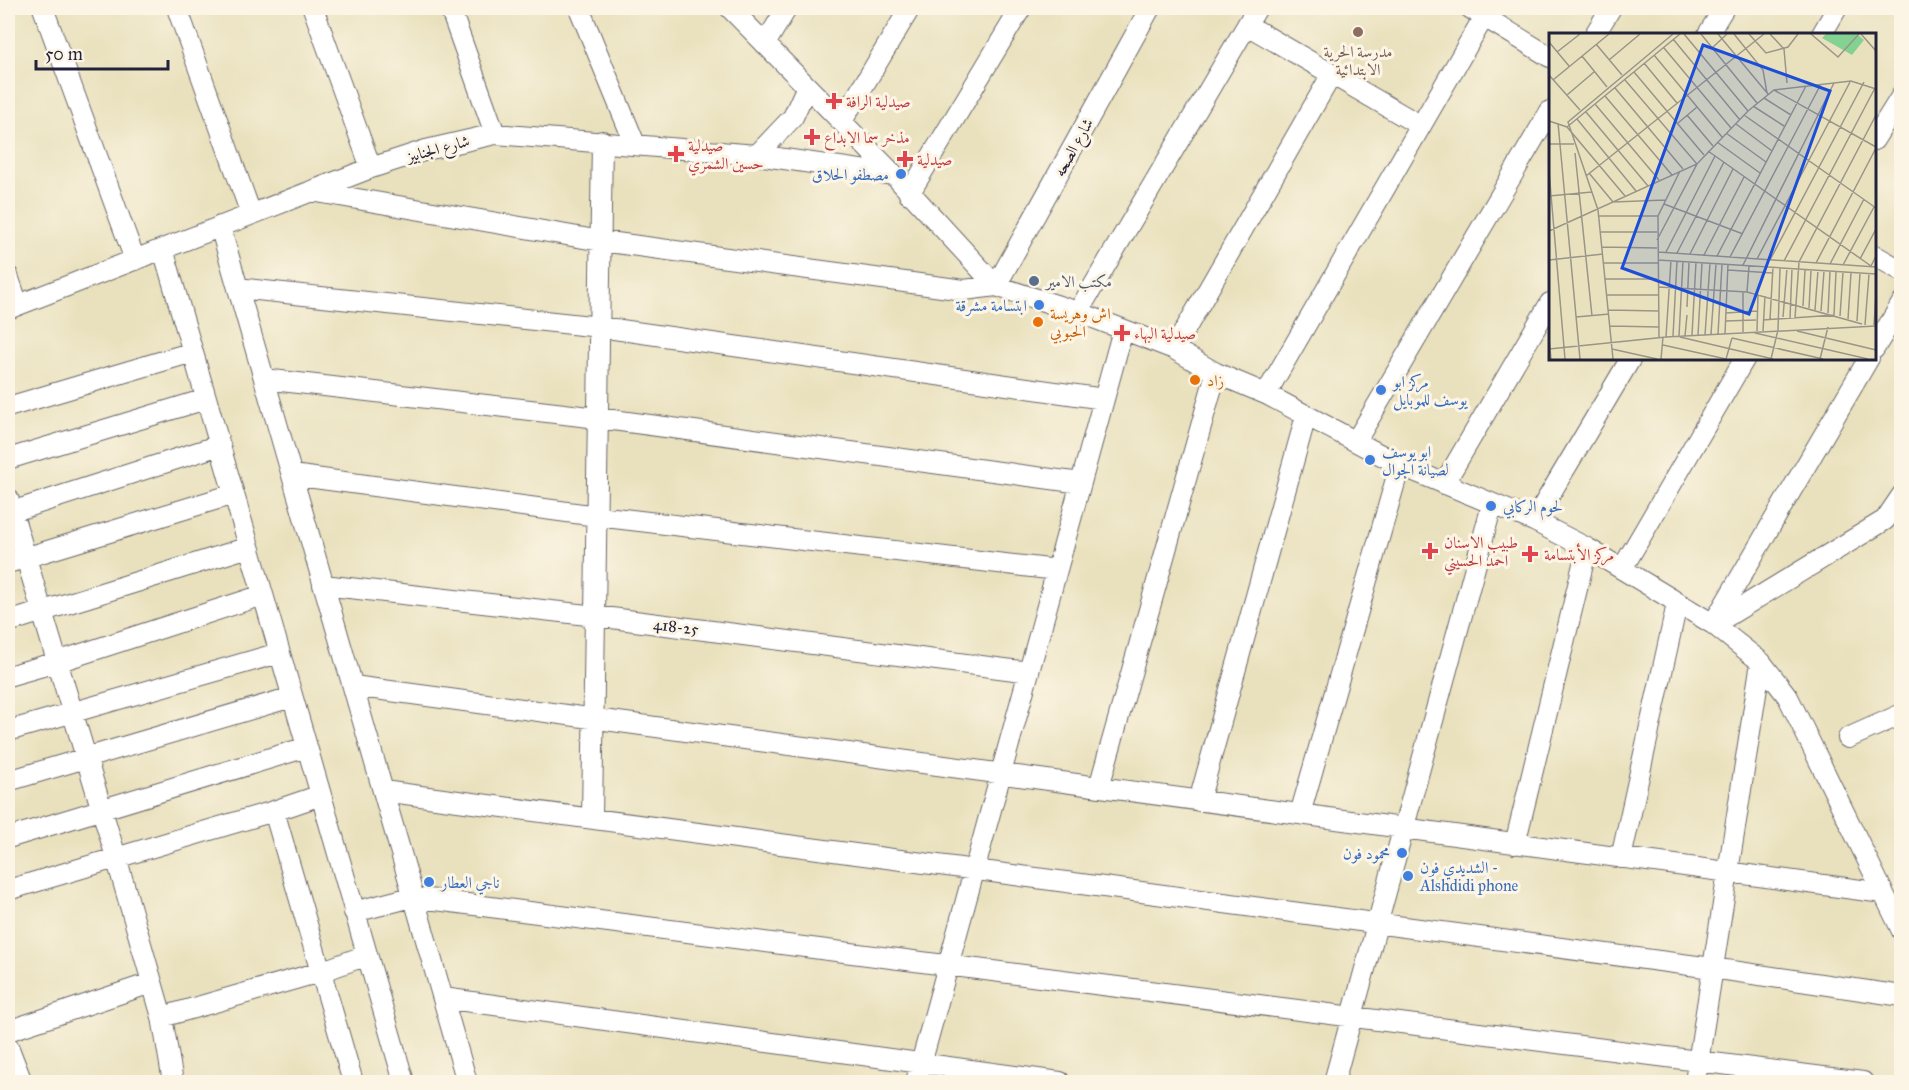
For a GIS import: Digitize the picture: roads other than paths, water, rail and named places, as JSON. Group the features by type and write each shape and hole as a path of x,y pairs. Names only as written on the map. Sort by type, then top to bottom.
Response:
{"street":[{"path":"43,8 135,260"},
{"path":"177,8 250,214"},
{"path":"313,8 371,168"},
{"path":"450,8 495,134"},
{"path":"579,8 635,144"},
{"path":"730,8 894,175 909,194 996,286"},
{"path":"765,44 787,8"},
{"path":"842,121 910,8"},
{"path":"909,194 1022,8"},
{"name":"شارع الصحه","path":"996,286 1149,8"},
{"path":"1078,312 1257,8"},
{"path":"1596,33 1611,8"},
{"path":"1709,33 1724,8"},
{"path":"1823,33 1837,8"},
{"path":"1266,394 1421,126 1481,10 1549,56"},
{"path":"1247,25 1421,126"},
{"path":"1174,350 1332,74"},
{"path":"757,155 793,117 807,86"},
{"path":"1876,138 1902,95"},
{"path":"1356,441 1549,114"},
{"name":"شارع الجنابيز","path":"13,307 371,168 426,150 495,134 757,155 894,175"},
{"path":"592,818 602,141"},
{"path":"311,191 601,241 964,290 996,286 1078,312 1174,350 1216,373 1266,394 1400,465 1534,521 1587,548 1713,624 1761,663 1788,697 1902,931"},
{"path":"220,226 467,1083"},
{"path":"163,249 404,1083"},
{"path":"1876,256 1902,271"},
{"path":"8,276 13,307"},
{"path":"238,288 600,327 1104,399"},
{"path":"1876,348 1902,303"},
{"path":"1444,484 1549,306"},
{"path":"918,1073 976,870 1123,330"},
{"path":"8,407 193,352"},
{"path":"1534,521 1630,360"},
{"path":"1622,569 1744,360"},
{"path":"1713,624 1868,360"},
{"path":"1099,787 1216,373"},
{"path":"264,379 598,418 1081,483"},
{"path":"8,459 206,399"},
{"path":"1199,801 1305,416"},
{"path":"173,1083 162,1017 86,757 42,612 16,560 9,508 220,445"},
{"path":"1300,814 1400,465"},
{"path":"292,475 597,516 1057,570"},
{"path":"16,560 234,494"},
{"path":"1713,624 1885,519 1902,495"},
{"path":"1334,1083 1492,505"},
{"path":"8,622 249,548"},
{"path":"1515,844 1587,548"},
{"name":"418-25","path":"323,585 596,616 1029,672"},
{"path":"8,676 263,594"},
{"path":"1621,858 1677,604"},
{"path":"8,731 279,653"},
{"path":"1695,1083 1761,663"},
{"path":"353,686 1883,893"},
{"path":"8,781 292,697"},
{"path":"1848,738 1902,714"},
{"path":"8,837 307,747"},
{"path":"383,790 1713,968 1902,996"},
{"path":"8,890 321,795"},
{"path":"274,811 353,1083"},
{"path":"354,912 412,897 1863,1083"},
{"path":"162,1017 320,972 367,954"},
{"path":"8,1031 151,983"},
{"path":"443,998 918,1073 1060,1083"},
{"path":"8,1046 22,1083"}],"place":[{"name":"مدرسة الحرية الابتدائية","path":"1358,32"},
{"name":"صيدلية الرافة","path":"834,101"},
{"name":"مذخر سما الابداع","path":"812,137"},
{"name":"صيدلية حسين الشمري","path":"676,154"},
{"name":"صيدلية","path":"905,159"},
{"name":"مصطفو الحلاق","path":"901,174"},
{"name":"مكتب الامير","path":"1034,281"},
{"name":"ابتسامة مشرقة","path":"1039,305"},
{"name":"اش وهريسة الحبوبي","path":"1038,322"},
{"name":"صيدلية البهاء","path":"1122,333"},
{"name":"زاد","path":"1195,380"},
{"name":"مركز ابو يوسف للموبايل","path":"1381,390"},
{"name":"ابو يوسف لصيانة الجوال","path":"1370,460"},
{"name":"لحوم الركابي","path":"1491,506"},
{"name":"طبيب الاسنان احمد الحسيني","path":"1430,551"},
{"name":"مركز الأبتسامة","path":"1530,554"},
{"name":"محمود فون","path":"1402,853"},
{"name":"الشديدي فون - Alshdidi phone","path":"1408,876"},
{"name":"ناجي العطار","path":"429,882"}]}
